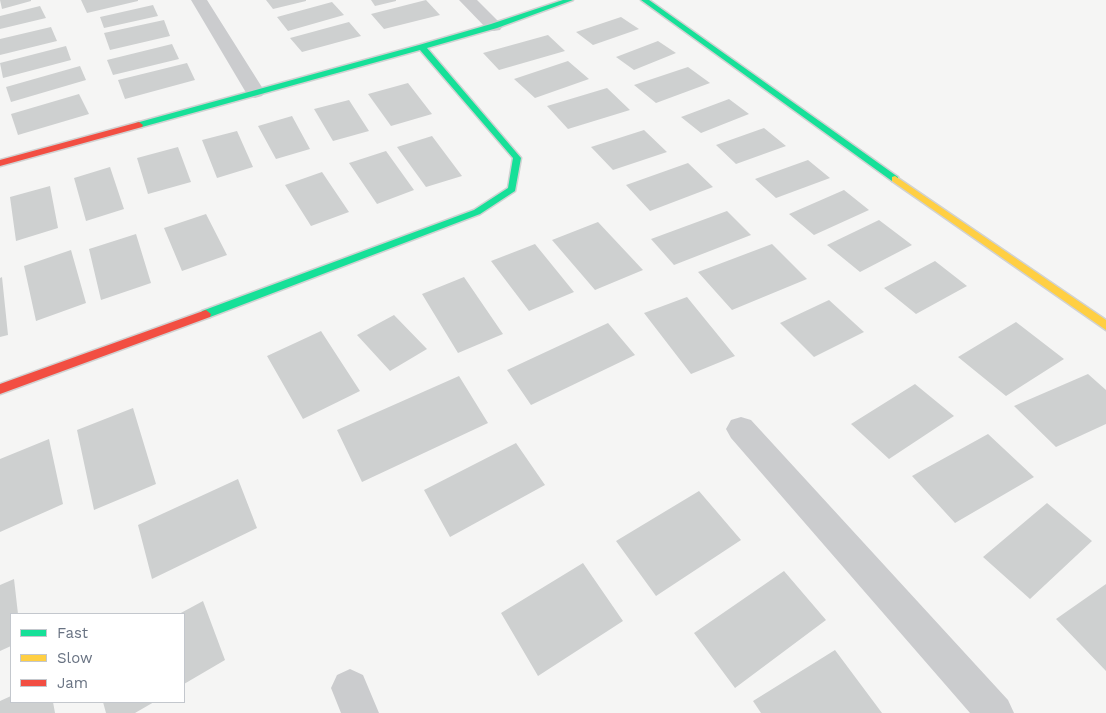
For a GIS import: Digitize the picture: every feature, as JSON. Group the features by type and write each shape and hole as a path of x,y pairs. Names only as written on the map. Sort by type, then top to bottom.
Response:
{"street":[{"path":"199,0 255,92"},
{"path":"467,0 494,26"},
{"path":"0,163 422,47 494,26 570,0"},
{"path":"644,0 809,119 1106,326"},
{"path":"0,389 102,353 477,212 512,189 516,158 422,47"},
{"path":"741,429 995,713"}],"building":[{"path":"0,0 31,0 31,1 2,9"},
{"path":"81,0 138,0 138,1 87,13"},
{"path":"266,0 306,0 306,1 273,9"},
{"path":"371,0 396,0 396,1 375,6"},
{"path":"426,0 440,15 384,29 371,14"},
{"path":"332,2 344,15 288,31 277,17"},
{"path":"153,5 158,16 104,28 100,17"},
{"path":"40,6 46,18 0,29 0,16"},
{"path":"621,17 639,29 593,45 576,32"},
{"path":"164,20 170,36 110,50 104,33"},
{"path":"349,22 361,36 302,52 290,38"},
{"path":"51,27 57,41 0,55 0,39"},
{"path":"548,35 565,51 499,70 483,53"},
{"path":"658,41 676,53 634,70 616,57"},
{"path":"172,44 179,59 113,75 107,60"},
{"path":"66,46 71,60 3,78 0,63"},
{"path":"568,61 589,79 535,98 514,79"},
{"path":"187,63 195,80 125,99 118,80"},
{"path":"80,66 86,80 11,102 6,87"},
{"path":"688,67 710,83 656,103 634,85"},
{"path":"408,83 432,114 391,126 368,94"},
{"path":"607,88 630,110 568,129 547,106"},
{"path":"79,94 89,114 18,135 11,114"},
{"path":"729,99 749,114 701,133 681,117"},
{"path":"349,100 369,131 333,141 314,109"},
{"path":"292,116 310,149 276,159 258,126"},
{"path":"764,128 786,146 736,164 716,145"},
{"path":"644,130 667,152 613,170 591,147"},
{"path":"237,131 253,167 217,178 202,140"},
{"path":"432,136 462,176 426,187 397,147"},
{"path":"178,147 191,182 148,194 137,158"},
{"path":"386,151 414,190 377,204 349,163"},
{"path":"808,160 830,178 776,198 755,179"},
{"path":"688,163 713,187 650,211 626,185"},
{"path":"110,167 124,209 86,221 74,178"},
{"path":"322,172 349,212 311,226 285,185"},
{"path":"50,186 58,228 16,241 10,197"},
{"path":"844,190 869,210 814,235 789,214"},
{"path":"727,211 751,235 674,265 651,239"},
{"path":"206,214 227,255 182,271 164,228"},
{"path":"879,220 912,245 860,272 827,245"},
{"path":"598,222 643,270 595,290 552,240"},
{"path":"136,234 151,283 101,300 89,249"},
{"path":"535,244 574,292 529,311 491,261"},
{"path":"772,244 807,279 732,310 698,272"},
{"path":"71,250 86,303 36,321 24,266"},
{"path":"935,261 967,286 916,314 884,288"},
{"path":"2,277 8,335 0,337 0,278"},
{"path":"464,277 503,334 458,353 422,294"},
{"path":"687,297 735,356 691,374 644,313"},
{"path":"829,300 864,332 814,357 780,323"},
{"path":"394,315 427,349 390,371 357,335"},
{"path":"1016,322 1064,359 1006,396 958,357"},
{"path":"608,323 635,355 531,405 507,370"},
{"path":"321,331 360,391 303,419 267,356"},
{"path":"1088,374 1106,390 1106,424 1056,447 1014,406"},
{"path":"459,376 488,423 362,482 337,430"},
{"path":"915,384 954,416 889,459 851,424"},
{"path":"133,408 156,484 94,510 77,430"},
{"path":"988,434 1034,477 955,523 912,476"},
{"path":"49,439 63,504 0,532 0,459"},
{"path":"516,443 545,485 450,537 424,490"},
{"path":"238,479 257,528 152,579 138,525"},
{"path":"699,491 741,540 656,596 616,541"},
{"path":"1047,503 1092,541 1030,599 983,557"},
{"path":"583,563 623,621 538,676 501,613"},
{"path":"784,571 826,620 735,688 694,633"},
{"path":"14,579 18,613 10,613 10,646 0,651 0,585"},
{"path":"1106,584 1106,671 1056,619"},
{"path":"203,601 225,660 185,683 185,613 181,613"},
{"path":"835,650 882,713 761,713 753,701"},
{"path":"10,696 10,703 53,703 55,713 0,713 0,701"},
{"path":"103,703 152,703 135,713 106,713"}],"traffic: fast":[{"path":"139,125 422,47 494,26 570,0"},
{"path":"644,0 895,179"},
{"path":"206,314 477,212 512,189 517,158 422,47"}],"traffic: slow":[{"path":"895,179 1106,326"}],"traffic: jam":[{"path":"0,163 139,125"},
{"path":"0,389 206,314"}]}
